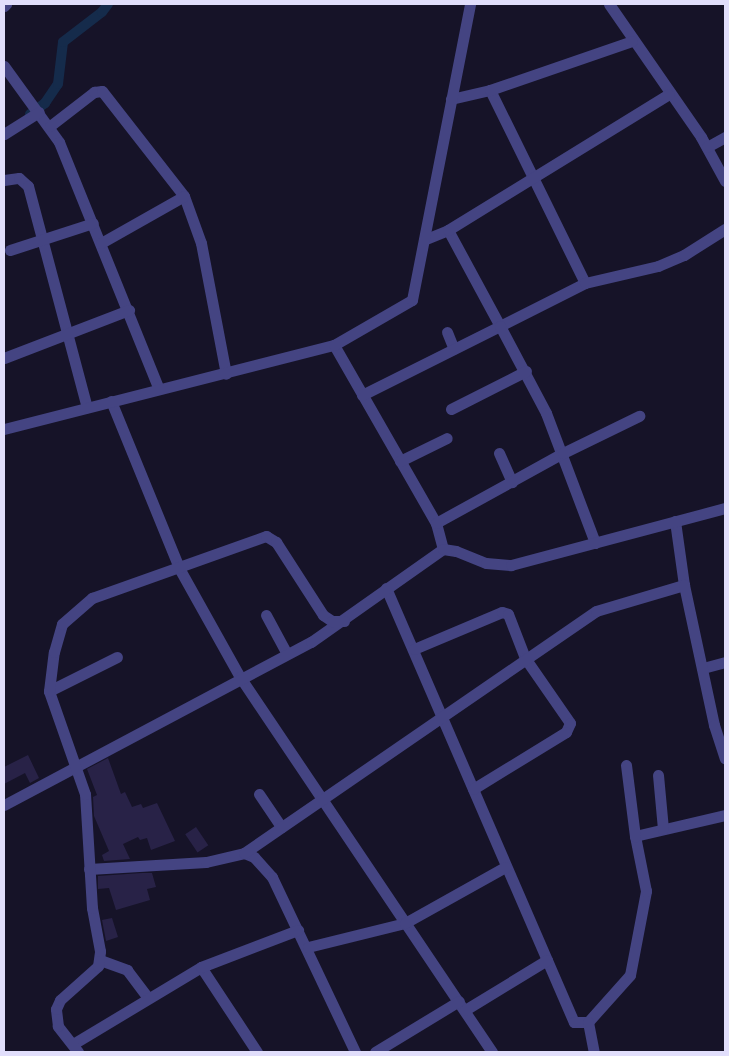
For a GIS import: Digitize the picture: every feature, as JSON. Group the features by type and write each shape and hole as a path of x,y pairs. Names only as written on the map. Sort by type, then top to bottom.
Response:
{"street":[{"path":"4,429 334,345 412,300 426,239 470,4"},
{"path":"608,4 668,94 701,137 725,181"},
{"path":"451,99 490,90 632,41"},
{"path":"4,66 50,126 93,223 159,389"},
{"path":"490,90 585,282"},
{"path":"50,126 94,92 102,92 184,196 201,242 226,374"},
{"path":"426,239 448,230 668,94"},
{"path":"4,134 39,112"},
{"path":"707,147 725,137"},
{"path":"4,180 19,178 28,186 87,407"},
{"path":"101,243 184,196"},
{"path":"10,250 93,223"},
{"path":"362,394 585,282 653,267 684,255 725,229"},
{"path":"448,230 526,371 563,453 595,543"},
{"path":"4,358 129,310"},
{"path":"447,332 454,349"},
{"path":"334,345 436,524 443,549"},
{"path":"452,409 526,371"},
{"path":"111,401 179,568 240,677 324,799 492,1052"},
{"path":"436,524 563,453 639,416"},
{"path":"400,461 447,438"},
{"path":"500,453 512,482"},
{"path":"443,549 500,566 523,564 725,508"},
{"path":"680,520 684,584 714,725 725,758"},
{"path":"298,930 201,967 148,997 76,1048 58,1026 56,1009 60,1000 93,972 100,960 89,869 88,805 49,691 54,652 68,616 92,598 266,536 276,542 322,615 332,621 344,620"},
{"path":"4,805 240,677 287,654 344,620 386,588 443,549"},
{"path":"89,869 206,862 244,853 600,609 684,584"},
{"path":"386,588 414,649 505,867 571,1018 578,1024 588,1022 625,983 633,964 646,891 635,836 626,765"},
{"path":"414,649 502,612 510,616 526,658 570,722 569,730 473,789"},
{"path":"266,615 287,654"},
{"path":"49,691 117,657"},
{"path":"703,668 725,662"},
{"path":"658,776 663,828"},
{"path":"259,794 281,827"},
{"path":"635,836 725,815"},
{"path":"244,853 254,857 272,877 308,947 355,1052"},
{"path":"308,947 405,923 505,867"},
{"path":"100,960 126,970 148,997"},
{"path":"375,1052 547,960"},
{"path":"201,967 257,1052"},
{"path":"588,1022 594,1052"}],"building":[{"path":"28,755 39,778 30,783 25,773 4,784 4,767"},
{"path":"108,758 121,794 125,792 132,807 141,804 143,808 157,803 175,841 151,850 147,838 140,840 138,837 123,844 130,859 104,861 102,855 109,851 94,816 93,797 97,795 87,769"},
{"path":"196,827 208,845 198,853 185,834"},
{"path":"152,873 156,887 147,889 150,900 116,910 109,888 98,889 98,876"},
{"path":"112,918 118,937 106,941 102,920"}],"waterway":[{"path":"30,114 45,103 58,84 63,42 102,12 108,4"}]}
